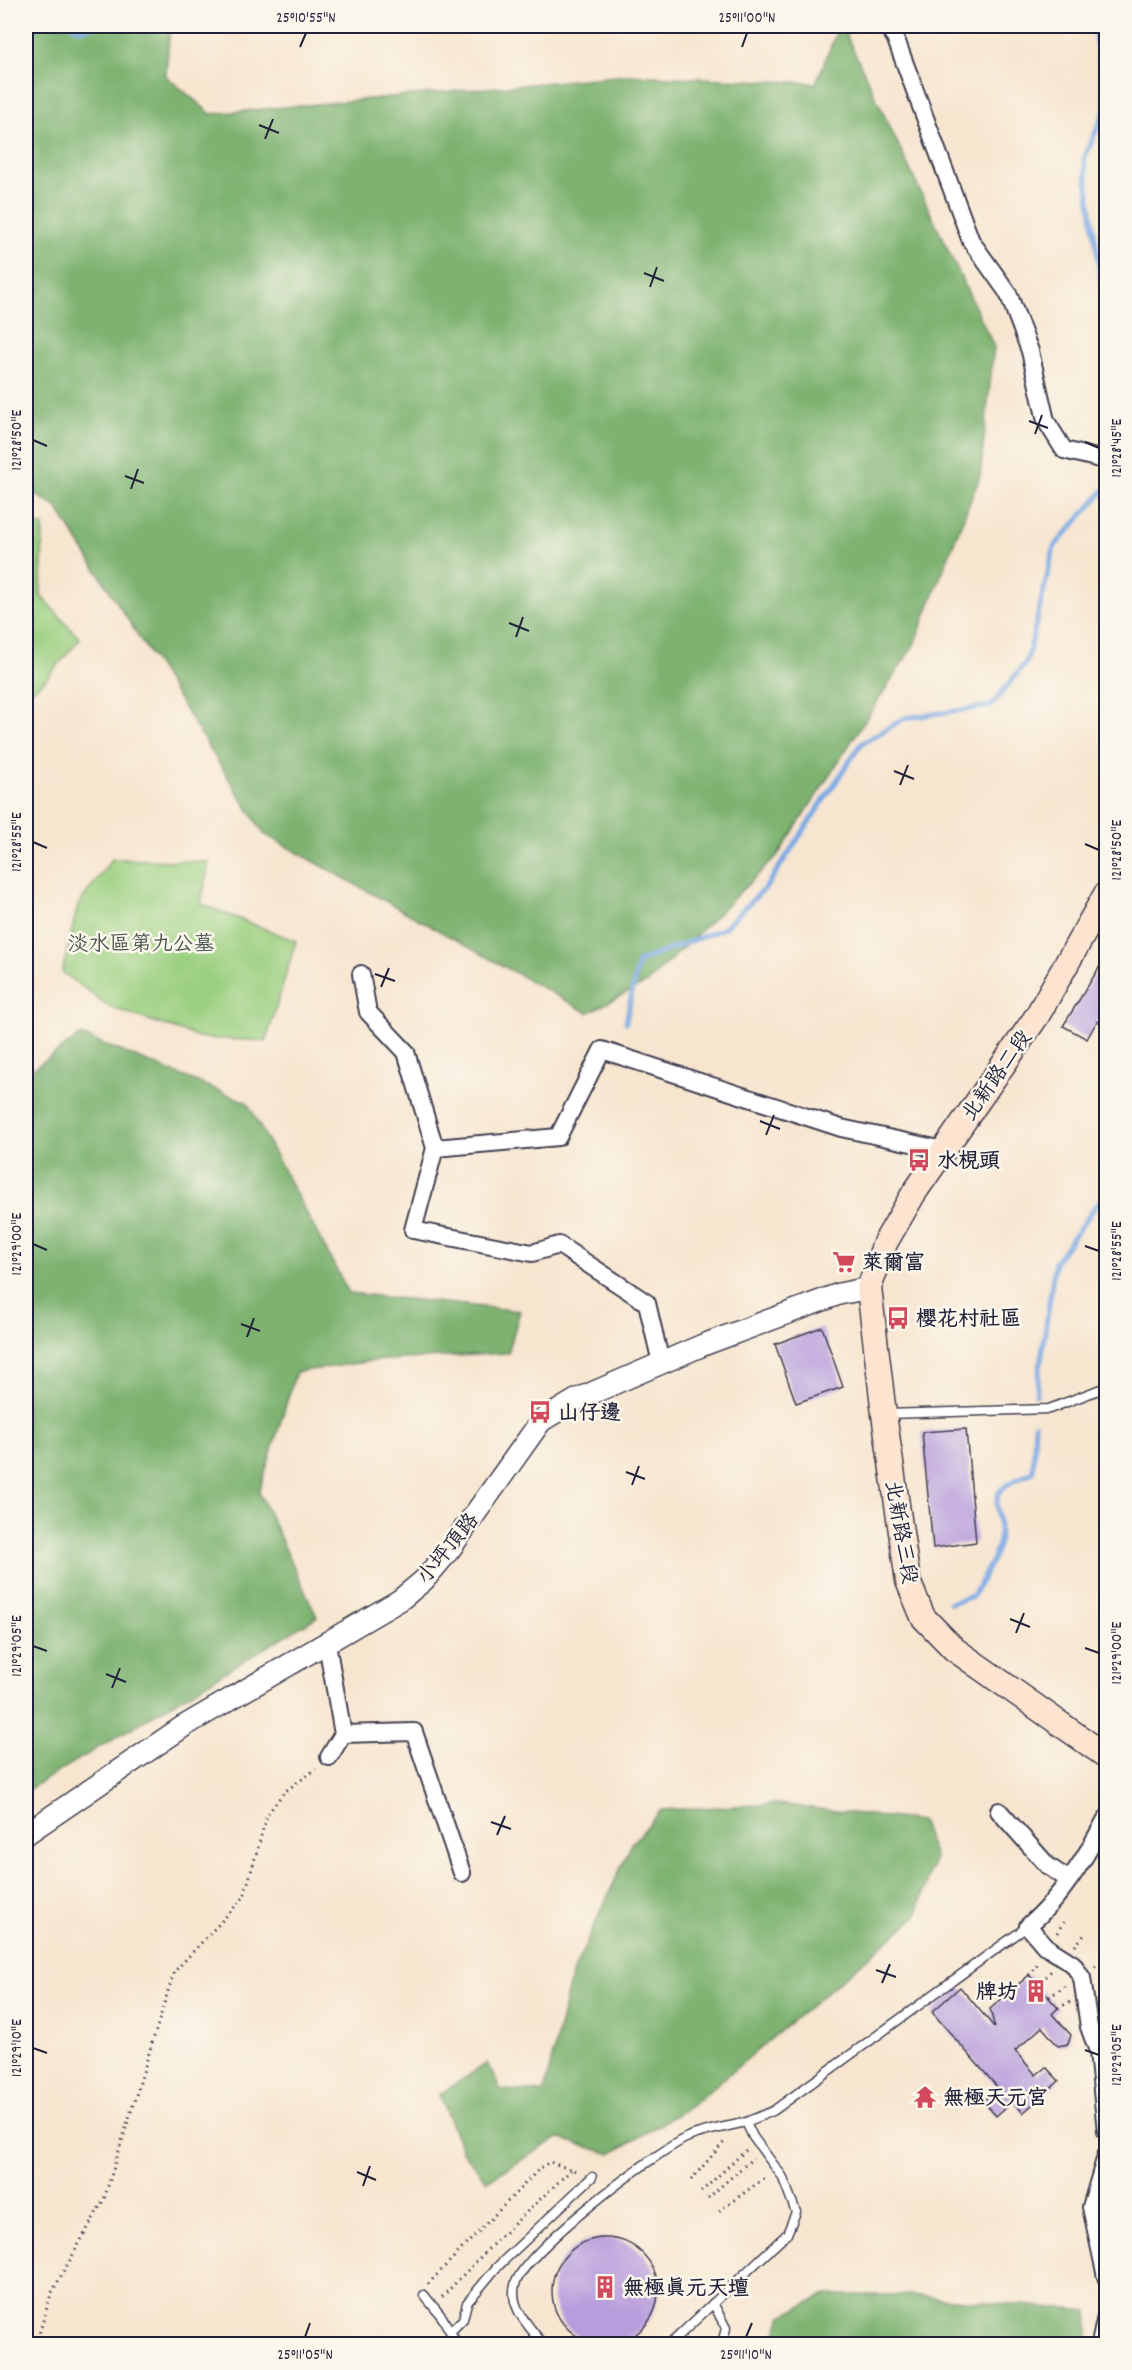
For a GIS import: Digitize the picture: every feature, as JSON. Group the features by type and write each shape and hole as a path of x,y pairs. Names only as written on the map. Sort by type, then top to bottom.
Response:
{"main road":[{"name":"北新路二段","path":"869,1288 885,1243 914,1193 1037,1016 1107,894"},
{"name":"北新路三段","path":"869,1288 908,1581 923,1617 954,1649 1107,1756"}],"street":[{"path":"887,26 895,37 971,241 1008,293 1030,351 1046,421 1064,450 1103,459"},
{"path":"361,974 368,1012 406,1052 435,1148 413,1230 532,1253 559,1245 647,1304 661,1364"},
{"path":"435,1148 558,1137 602,1050 841,1128 944,1150"},
{"name":"小坪頂路","path":"26,1834 184,1726 400,1600 424,1580 464,1531 541,1421 576,1400 661,1364 839,1294 869,1288"},
{"path":"327,1644 343,1734 329,1757"},
{"path":"343,1734 414,1732 462,1873"},
{"path":"999,1811 1048,1866 1069,1880"},
{"path":"1107,1819 1069,1880 1047,1910 1028,1926 1045,1946 1073,1964 1082,1978 1089,2027 1102,2062 1107,2131"},
{"path":"1107,2156 1091,2206 1107,2277"},
{"path":"1100,2344 1107,2316"}],"lane":[{"path":"884,1414 1049,1409 1107,1387"},
{"path":"543,2344 516,2308 514,2285 525,2265 608,2189 688,2138 746,2122 773,2111 1028,1926"},
{"path":"670,2344 786,2234 796,2212 782,2176 753,2137 746,2122"},
{"path":"451,2331 463,2319 467,2303 496,2268 592,2177"},
{"path":"423,2295 451,2331 457,2344"},
{"path":"713,2303 726,2328 722,2344"}],"path":[{"path":"36,2344 51,2294 104,2199 174,1972 244,1897 267,1815 284,1792 329,1757"},
{"path":"1055,1935 1064,1922"},
{"path":"1075,1946 1084,1935"},
{"path":"1094,1968 1107,1960"},
{"path":"1029,1975 1039,1962"},
{"path":"1038,1986 1055,1968"},
{"path":"1049,1997 1070,1983"},
{"path":"1058,2008 1074,1999"},
{"path":"691,2180 728,2136"},
{"path":"702,2192 746,2150"},
{"path":"708,2198 753,2158"},
{"path":"423,2295 428,2284 540,2168 550,2162"},
{"path":"433,2306 494,2243 571,2170"},
{"path":"719,2211 768,2176"}],"green space":[{"path":"26,26 170,26 166,76 211,114 626,75 816,83 839,26 842,26 994,347 980,476 914,645 778,855 648,982 588,1013 264,834 57,508 26,488"},
{"path":"26,521 43,526 41,596 80,639 44,681 26,695"},
{"name":"淡水區第九公墓","path":"112,859 209,862 201,904 296,941 266,1041 202,1038 110,1007 62,972 78,905"},
{"path":"81,1035 247,1102 349,1293 520,1311 508,1353 372,1361 296,1372 259,1492 317,1617 26,1791 26,1074"},
{"path":"776,1804 921,1821 935,1857 916,1917 691,2106 611,2154 558,2138 487,2181 463,2153 439,2095 487,2063 501,2090 544,2092 571,1977 631,1845 661,1810"},
{"path":"824,2295 908,2295 1089,2311 1087,2344 772,2344 782,2316"}],"building":[{"path":"1107,955 1107,1027 1097,1021 1087,1039 1063,1026"},
{"path":"822,1327 843,1387 796,1403 775,1344"},
{"path":"966,1429 976,1542 933,1548 922,1432"},
{"path":"1029,1975 1058,2008 1052,2014 1071,2035 1068,2044 1058,2046 1042,2027 1015,2051 1036,2075 1046,2067 1059,2081 1023,2113 1013,2101 996,2116 983,2101 998,2088 932,2012 960,1987 995,2028 990,2009"},
{"name":"無極真元天壇","path":"605,2238 625,2242 642,2254 654,2271 658,2291 654,2311 642,2328 625,2340 605,2344 585,2340 568,2328 556,2311 552,2291 556,2271 568,2254 585,2242"}],"waterway":[{"path":"73,26 79,29 97,26"},
{"path":"1094,26 1106,105"},
{"path":"1106,108 1084,159 1106,316"},
{"path":"626,1022 638,962 724,928 766,887 861,744 905,718 991,706 1027,661 1054,547 1106,488"},
{"path":"1036,1395 1055,1262 1106,1192"},
{"path":"950,1603 973,1596 992,1560 999,1540 997,1497 1006,1486 1033,1472 1035,1424"}],"place":[{"name":"水梘頭","path":"919,1160"},
{"name":"萊爾富","path":"844,1262"},
{"name":"櫻花村社區","path":"898,1318"},
{"name":"山仔邊","path":"540,1412"},
{"name":"牌坊","path":"1036,1991"},
{"name":"無極天元宮","path":"925,2097"},
{"name":"無極真元天壇","path":"605,2287"}]}
